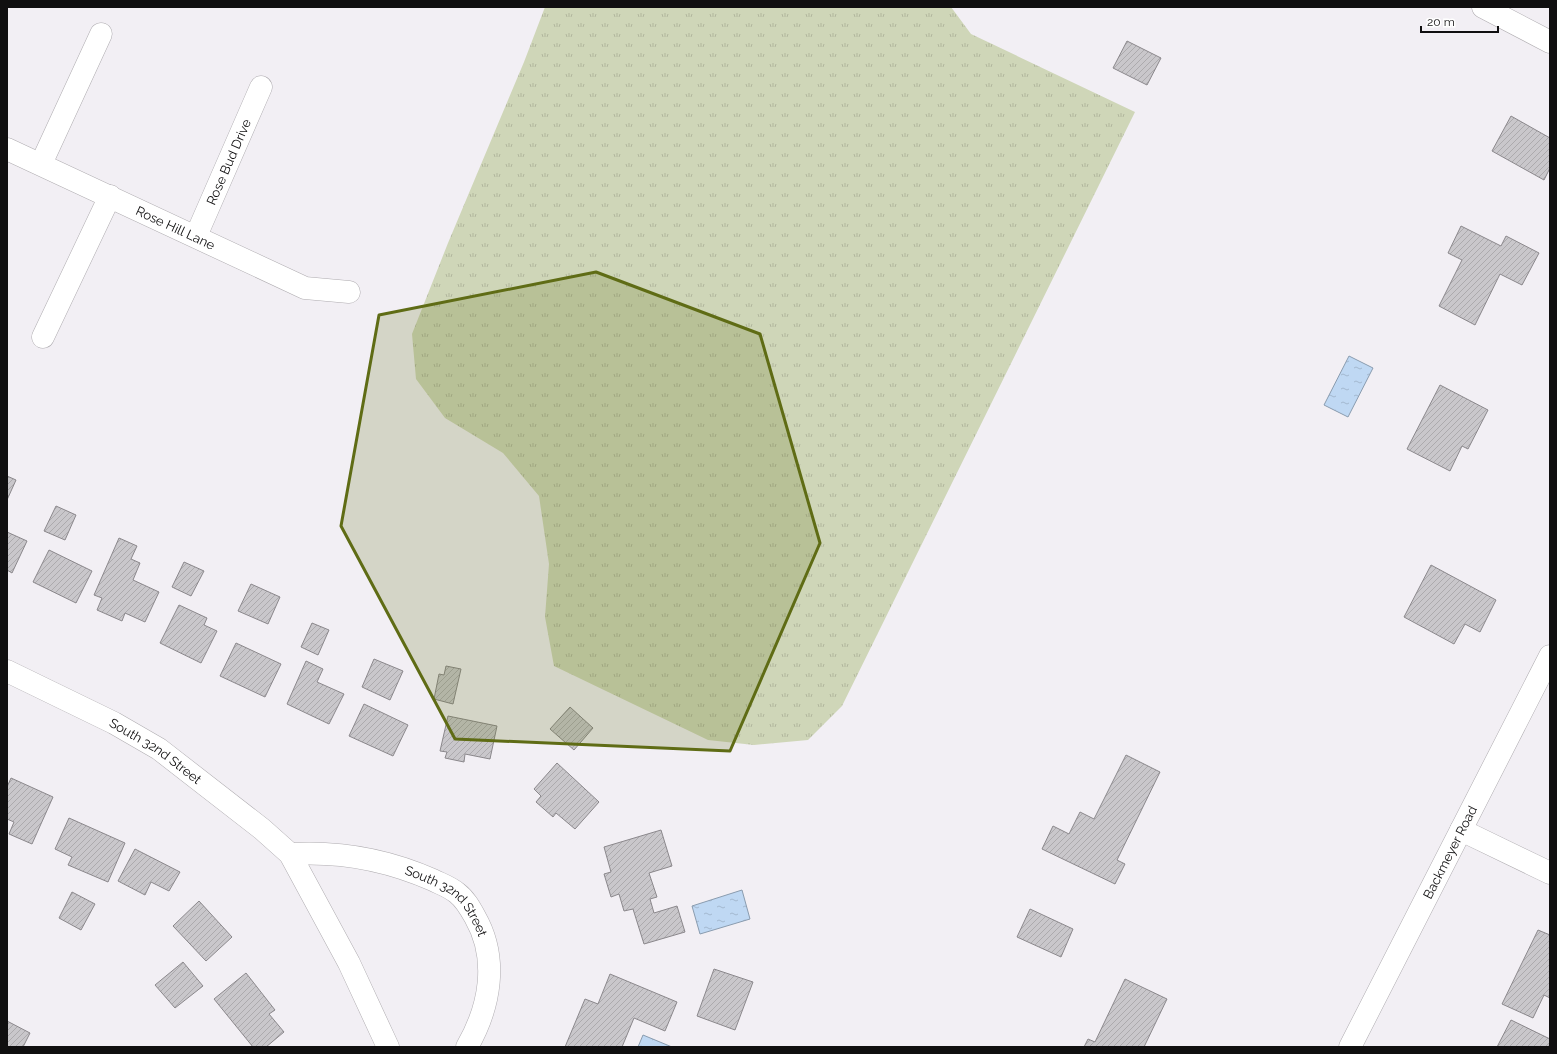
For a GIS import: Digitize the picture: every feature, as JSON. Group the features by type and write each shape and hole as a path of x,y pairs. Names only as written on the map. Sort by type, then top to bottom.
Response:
{"street":[{"path":"1483,7 1550,42"},
{"path":"41,164 101,34"},
{"name":"Rose Bud Drive","path":"196,236 261,87"},
{"name":"Rose Hill Lane","path":"7,148 305,288 349,292"},
{"path":"43,337 110,196"},
{"name":"Backmeyer Road","path":"1350,1047 1550,656"},
{"name":"South 32nd Street","path":"7,671 114,723 159,749 262,829 290,854 349,963 388,1047"},
{"path":"1461,830 1550,873"},
{"name":"South 32nd Street","path":"290,854 313,853 343,855 416,872 457,892 468,903 483,930 488,949 490,980 482,1013 474,1035 467,1047"}],"highlighted area":[{"path":"596,272 760,334 820,543 730,751 455,739 341,526 379,315"}],"green space":[{"path":"545,7 951,7 971,34 1135,112 842,706 808,740 754,745 708,740 554,666 545,617 549,564 539,496 503,453 445,418 416,379 412,334 448,243 524,62"}],"water":[{"path":"1349,356 1373,368 1348,417 1324,405"},
{"path":"742,890 750,919 700,934 692,906"},
{"path":"643,1035 672,1047 638,1047"}],"building":[{"path":"1127,41 1161,58 1147,85 1113,68"},
{"path":"1511,116 1550,138 1550,168 1544,180 1492,151"},
{"path":"1461,226 1501,246 1506,236 1539,253 1522,285 1500,274 1475,325 1439,306 1462,260 1448,253"},
{"path":"1440,385 1488,410 1468,449 1462,446 1450,471 1407,449"},
{"path":"7,476 16,480 7,500"},
{"path":"56,506 76,515 65,540 44,531"},
{"path":"7,532 27,541 12,573 7,570"},
{"path":"119,538 137,546 131,559 140,563 133,580 159,592 145,622 125,613 122,621 97,610 102,598 94,595"},
{"path":"49,550 92,571 76,603 33,582"},
{"path":"184,562 204,571 191,596 172,587"},
{"path":"1431,565 1496,600 1480,632 1465,624 1454,644 1404,617"},
{"path":"251,584 280,597 268,624 238,611"},
{"path":"179,605 207,618 204,625 217,631 201,663 160,643"},
{"path":"312,623 329,630 318,655 301,647"},
{"path":"236,643 281,664 265,697 220,676"},
{"path":"374,659 403,671 390,700 362,687"},
{"path":"306,661 323,669 317,682 344,694 329,724 287,704"},
{"path":"446,666 461,669 453,704 434,699 439,674 444,675"},
{"path":"364,704 408,725 393,756 349,736"},
{"path":"570,707 593,728 574,750 550,729"},
{"path":"448,716 497,726 490,759 465,754 464,762 445,758 447,752 440,751"},
{"path":"1126,755 1160,772 1117,860 1125,864 1115,884 1042,849 1053,826 1069,834 1080,812 1094,819"},
{"path":"557,763 599,802 575,829 556,813 553,817 536,802 541,796 534,789"},
{"path":"11,778 53,797 32,844 9,834 14,822 7,819 7,787"},
{"path":"69,818 125,843 108,882 68,865 72,857 55,849"},
{"path":"661,830 672,866 649,873 657,897 650,899 654,913 677,906 685,932 644,944 633,909 624,911 619,894 611,897 604,874 611,872 604,847"},
{"path":"135,849 180,872 169,891 151,882 145,895 118,881"},
{"path":"72,892 95,904 81,930 59,918"},
{"path":"199,901 232,937 206,961 173,926"},
{"path":"1030,909 1073,929 1061,957 1017,937"},
{"path":"1538,930 1550,935 1550,998 1544,995 1533,1018 1502,1004"},
{"path":"183,962 203,986 175,1008 155,985"},
{"path":"714,969 753,982 735,1030 697,1016"},
{"path":"246,973 275,1010 269,1014 284,1032 266,1047 253,1047 214,999"},
{"path":"610,974 677,1002 665,1031 634,1018 622,1047 565,1047 585,999 598,1004"},
{"path":"1125,979 1167,999 1144,1047 1084,1047 1088,1039 1095,1042"},
{"path":"1511,1020 1550,1039 1549,1047 1497,1047"},
{"path":"7,1021 30,1033 23,1047 7,1047"}]}
